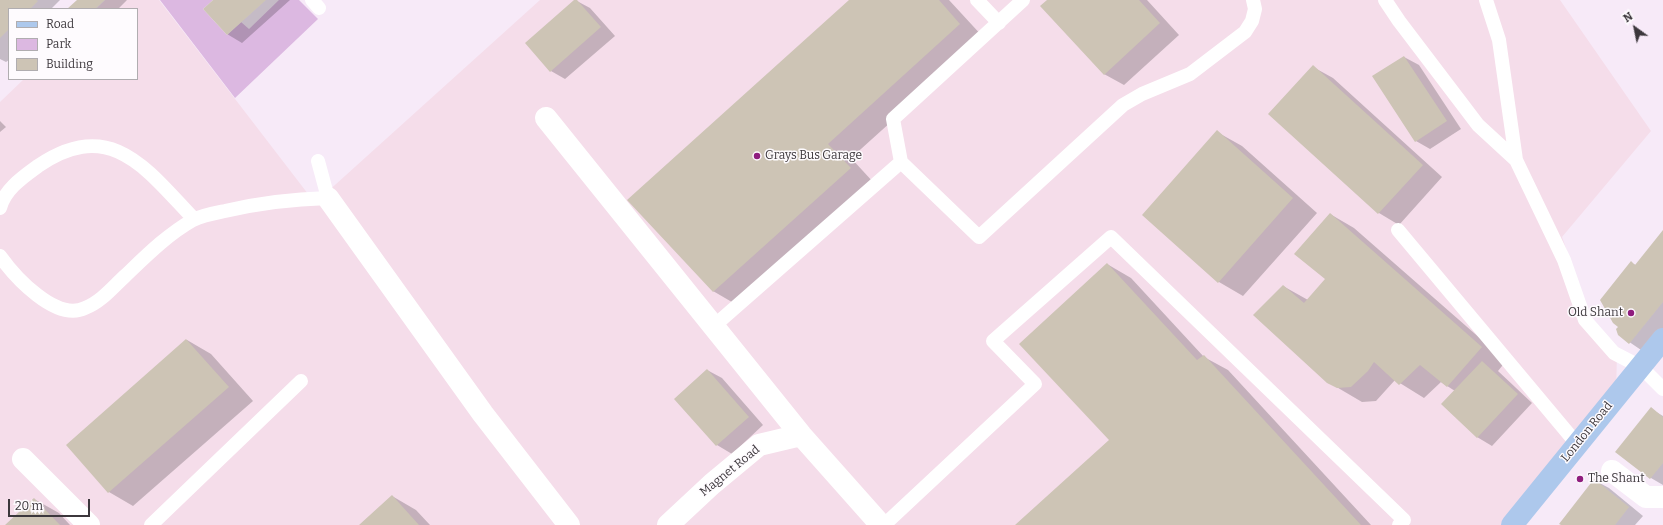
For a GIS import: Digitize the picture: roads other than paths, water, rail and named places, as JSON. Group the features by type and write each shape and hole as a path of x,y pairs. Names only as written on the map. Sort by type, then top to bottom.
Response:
{"main road":[{"name":"London Road","path":"1512,525 1663,339"}],"street":[{"path":"546,118 801,435 882,525"},
{"path":"328,198 483,414 569,525"},
{"name":"Magnet Road","path":"668,525 712,484 759,445 801,435"},
{"path":"23,459 89,525"},
{"path":"1612,471 1646,497 1663,497"}],"lane":[{"path":"978,0 999,23"},
{"path":"1023,0 893,119 901,162 979,237 1123,105 1142,94 1190,74 1245,32 1252,22 1254,15 1255,9 1253,0"},
{"path":"1385,0 1399,21 1478,125 1516,160"},
{"path":"1486,0 1499,40 1516,160 1564,260 1585,320 1614,353 1641,367 1663,389"},
{"path":"0,208 2,199 20,179 46,161 79,147 98,146 110,148 127,154 137,162 194,219"},
{"path":"0,256 19,280 47,302 67,310 85,309 106,294 146,255 194,219 266,203 295,199 328,198 318,161"},
{"path":"714,326 901,162"},
{"path":"1398,230 1577,444"},
{"path":"882,525 1034,384 993,341 1111,237 1404,520 1399,525"},
{"path":"151,525 301,381"}],"place":[{"name":"Grays Bus Garage","path":"757,156"},
{"name":"Old Shant","path":"1631,313"},
{"name":"The Shant","path":"1580,479"}]}
